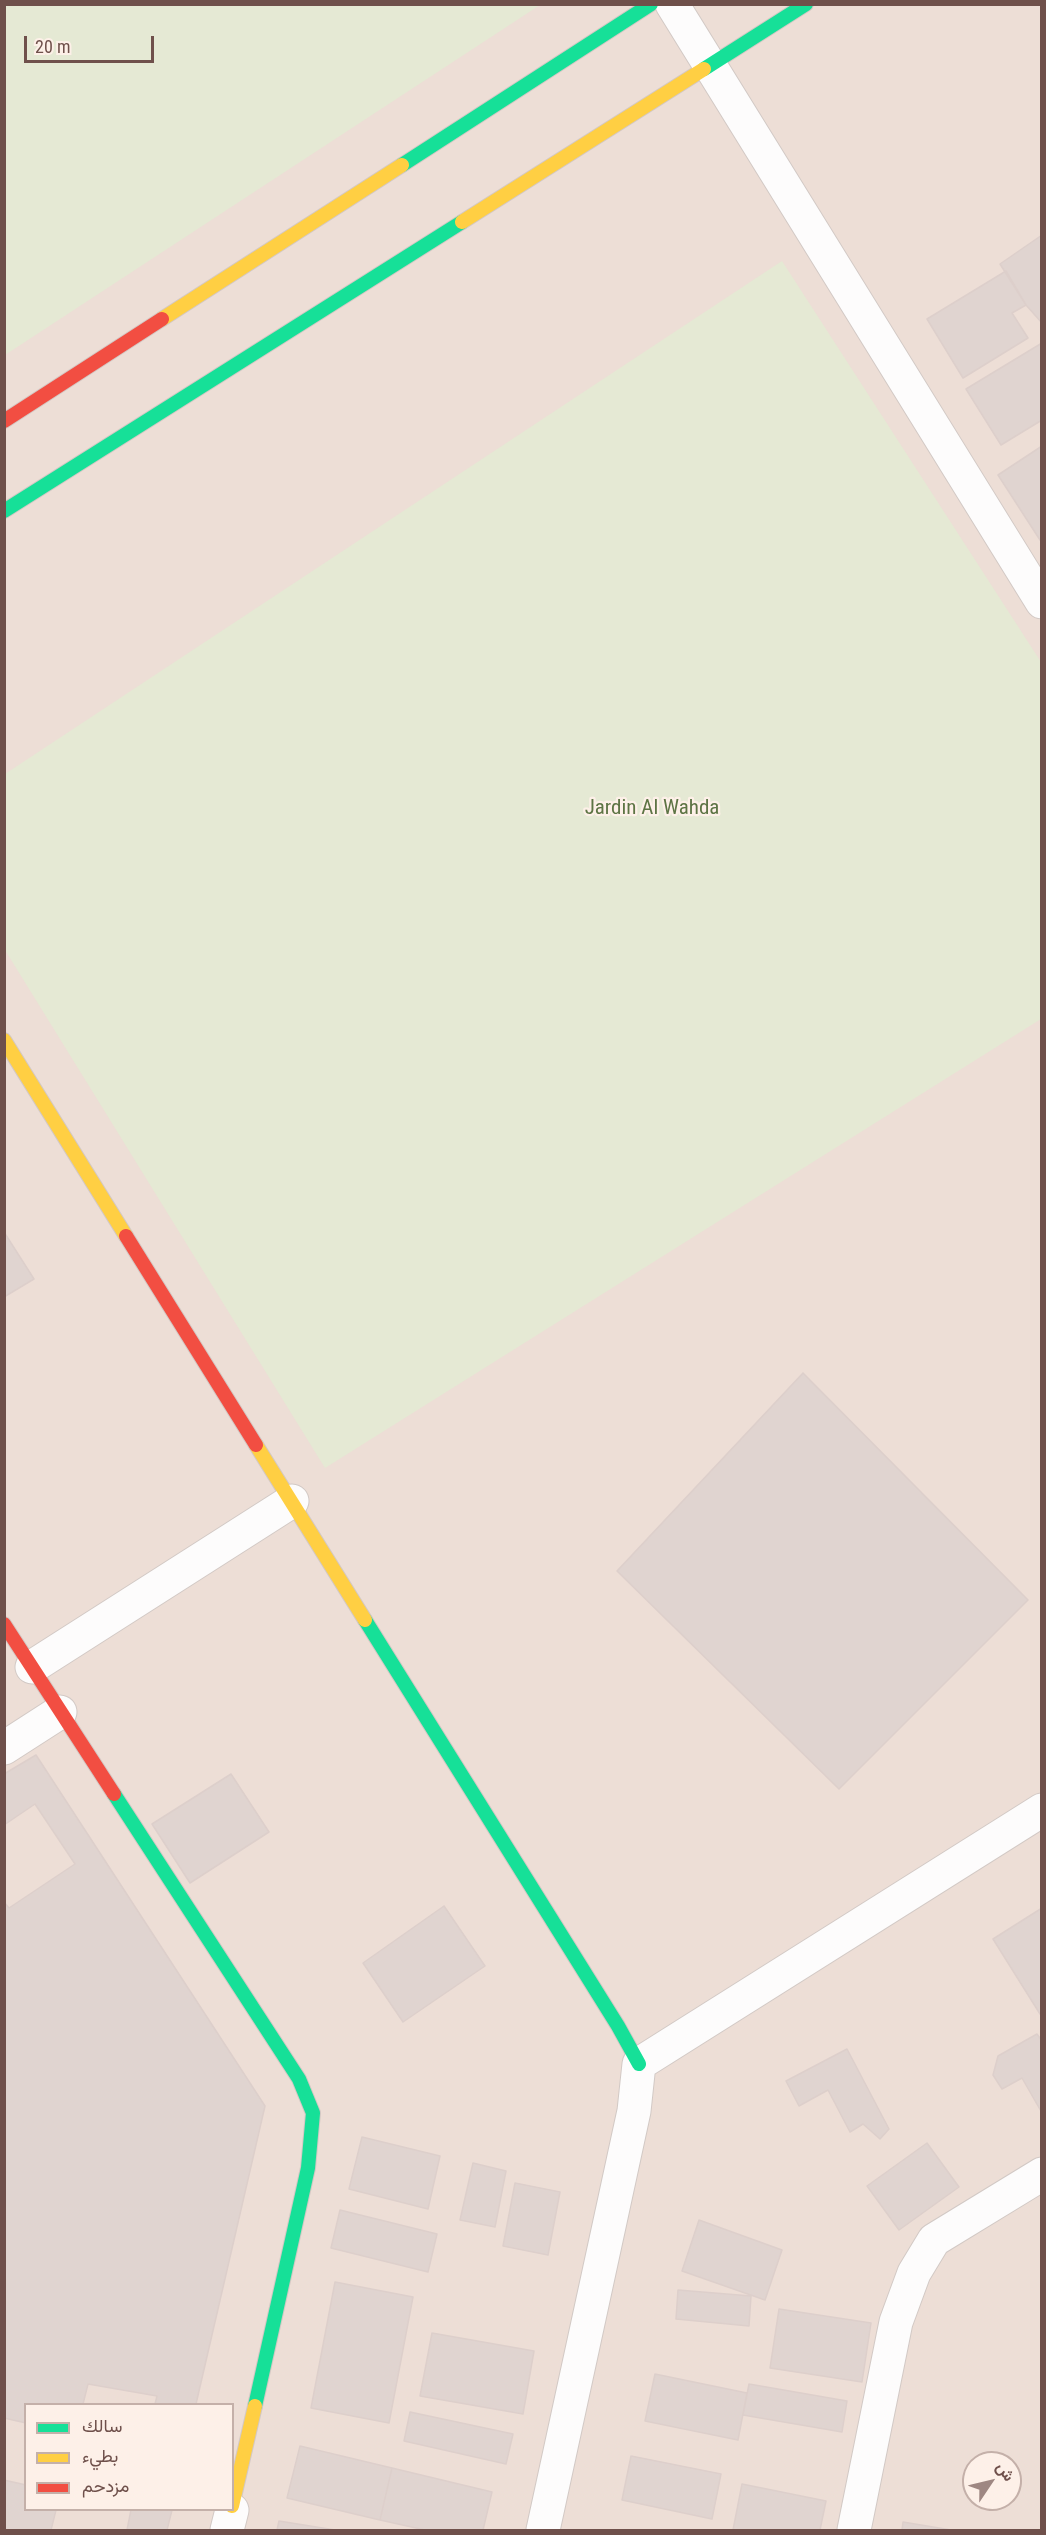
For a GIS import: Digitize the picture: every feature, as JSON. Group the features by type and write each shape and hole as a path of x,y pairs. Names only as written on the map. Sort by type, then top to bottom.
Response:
{"street":[{"path":"4,421 651,4"},
{"path":"672,4 1041,602"},
{"path":"4,511 806,4"},
{"path":"4,1040 618,2026 639,2064 634,2111 543,2530"},
{"path":"33,1667 292,1502"},
{"path":"4,1624 299,2079 313,2113 308,2168 234,2499"},
{"path":"4,1748 60,1712"},
{"path":"639,2064 1041,1810"},
{"path":"854,2530 896,2322 915,2273 934,2240 1041,2174"},
{"path":"227,2530 231,2511"}],"shaded area":[{"path":"5,5 1041,5 1041,2530 5,2530"}],"green space":[{"path":"5,4 540,4 540,5 5,355"},
{"name":"Jardin Al Wahda","path":"782,261 1041,662 1041,1019 325,1468 5,950 5,774"}],"building":[{"path":"1042,235 1042,323 1026,305 1000,264"},
{"path":"1006,271 1026,305 1012,313 1028,338 963,378 927,319"},
{"path":"1042,343 1042,420 1001,445 966,389"},
{"path":"1042,446 1042,539 1040,540 998,475"},
{"path":"4,1232 34,1279 4,1297"},
{"path":"803,1373 1028,1600 839,1789 617,1571"},
{"path":"36,1755 265,2106 196,2403 24,2403 24,2511 172,2511 167,2530 4,2530 4,1774"},
{"path":"231,1774 269,1832 190,1883 152,1824"},
{"path":"35,1804 75,1864 9,1908 4,1902 4,1825"},
{"path":"444,1906 485,1966 403,2022 363,1963"},
{"path":"1042,1908 1042,2013 1040,2014 993,1939"},
{"path":"1037,2034 1042,2041 1042,2113 1022,2078 1002,2089 993,2075 998,2056"},
{"path":"847,2049 889,2129 880,2139 863,2124 850,2132 828,2090 799,2106 786,2081"},
{"path":"362,2137 440,2156 428,2209 349,2189"},
{"path":"927,2143 959,2187 899,2230 867,2186"},
{"path":"473,2163 506,2171 495,2227 460,2220"},
{"path":"515,2183 560,2192 548,2255 503,2246"},
{"path":"340,2210 437,2234 428,2272 331,2248"},
{"path":"699,2220 782,2250 765,2300 682,2271"},
{"path":"335,2282 413,2297 389,2423 311,2408"},
{"path":"678,2290 751,2296 749,2326 676,2319"},
{"path":"779,2309 871,2323 862,2382 770,2368"},
{"path":"432,2333 534,2351 523,2414 420,2396"},
{"path":"655,2374 747,2393 738,2440 645,2421"},
{"path":"88,2384 157,2396 155,2403 83,2403"},
{"path":"749,2384 847,2401 842,2432 743,2415"},
{"path":"410,2412 513,2434 506,2464 404,2441"},
{"path":"4,2418 24,2423 24,2485 4,2480"},
{"path":"300,2446 392,2468 380,2520 287,2498"},
{"path":"631,2456 721,2474 712,2519 622,2500"},
{"path":"392,2468 492,2492 483,2530 425,2530 380,2520"},
{"path":"742,2484 826,2501 820,2530 733,2530"},
{"path":"56,2511 131,2511 127,2530 51,2530"},
{"path":"279,2521 335,2530 277,2530"},
{"path":"903,2522 951,2530 902,2530"}],"traffic: fast":[{"path":"402,165 651,4"},
{"path":"704,69 806,4"},
{"path":"4,511 462,222"},
{"path":"365,1620 618,2026 639,2064"},
{"path":"114,1794 299,2079 313,2113 308,2168 255,2406"}],"traffic: slow":[{"path":"462,222 704,69"},
{"path":"162,319 402,165"},
{"path":"4,1040 126,1236"},
{"path":"256,1445 365,1620"},
{"path":"234,2497 255,2406"}],"traffic: jam":[{"path":"4,421 162,319"},
{"path":"126,1236 256,1445"},
{"path":"4,1624 114,1794"}]}
